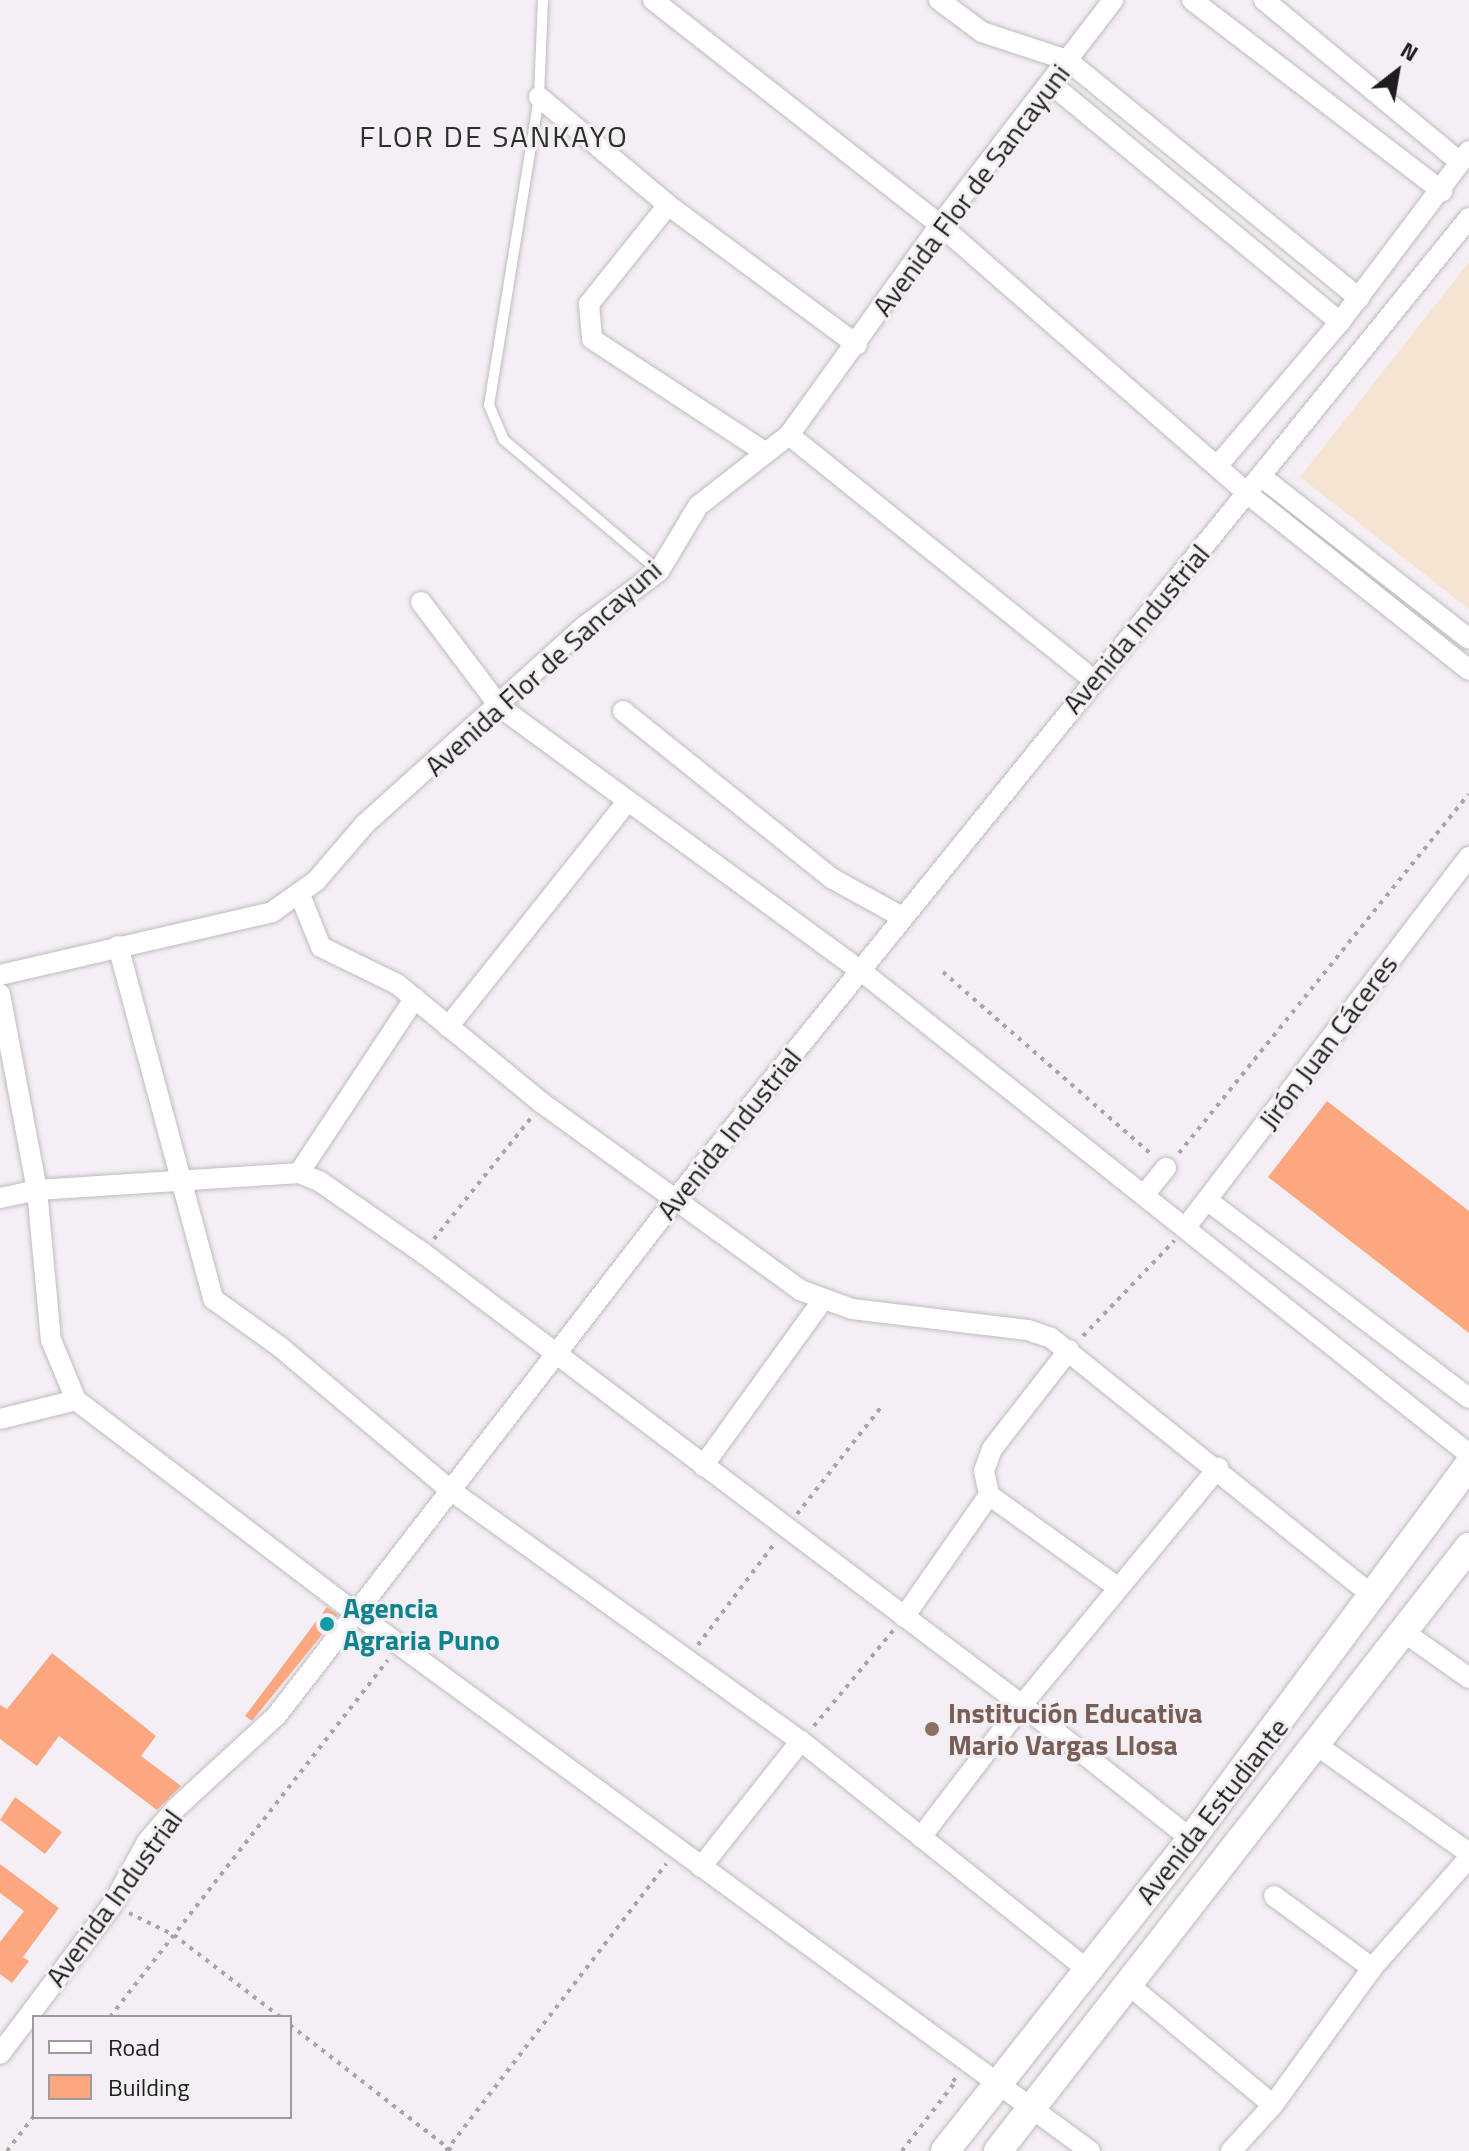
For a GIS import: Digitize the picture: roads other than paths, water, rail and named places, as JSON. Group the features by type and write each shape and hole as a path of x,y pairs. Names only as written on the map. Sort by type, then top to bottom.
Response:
{"street":[{"path":"653,0 940,225 1219,464 1249,495 1469,670"},
{"path":"939,0 982,32 1067,60 1359,298"},
{"name":"Avenida Flor de Sancayuni","path":"0,975 118,946 220,927 272,912 300,895 365,824 500,707 585,626 659,571 698,506 789,435 857,345 940,225 1113,0"},
{"path":"1192,0 1442,191"},
{"path":"1219,464 1340,322 1465,157 1264,0"},
{"path":"1050,83 1340,322"},
{"path":"539,97 668,205 857,345"},
{"path":"668,205 589,304 592,339 765,452"},
{"name":"Avenida Industrial","path":"0,2054 112,1905 157,1831 211,1775 253,1742 558,1355 675,1200 1092,679 1263,478 1469,218"},
{"path":"789,435 1092,679"},
{"path":"1263,478 1469,639"},
{"path":"421,602 500,707 626,803 860,970 1469,1454"},
{"path":"623,711 833,879 902,917"},
{"path":"448,1027 626,803"},
{"name":"Jirón Juan Cáceres","path":"1186,1227 1469,857"},
{"path":"300,895 321,947 415,998 542,1103 675,1200 822,1301 1028,1330 1069,1350 1374,1597"},
{"path":"118,946 170,1152 182,1180 213,1299 279,1346 450,1490 801,1741 1088,1970"},
{"path":"0,994 37,1190 51,1340 76,1400 356,1613 1090,2151"},
{"path":"299,1173 415,998"},
{"path":"1144,1195 1166,1168"},
{"path":"0,1198 37,1190 299,1173 423,1253 1022,1705 1191,1839"},
{"path":"1207,1200 1469,1398"},
{"path":"703,1466 822,1301"},
{"path":"1069,1350 992,1449 984,1471 989,1495 1117,1587"},
{"path":"0,1419 76,1400"},
{"name":"Avenida Estudiante","path":"945,2151 1191,1839 1374,1597 1469,1464"},
{"path":"921,1837 1022,1705 1218,1468"},
{"path":"904,1617 989,1495"},
{"name":"Avenida Estudiante","path":"998,2151 1469,1547"},
{"path":"1404,1632 1469,1678"},
{"path":"701,1867 801,1741"},
{"path":"1231,2151 1273,2105 1372,1968 1469,1855 1315,1744"},
{"path":"1274,1896 1372,1968"},
{"path":"1129,1985 1273,2105"}],"lane":[{"path":"543,0 539,97 489,405 504,440 659,571"}],"place":[{"name":"Agencia Agraria Puno","path":"327,1624"},
{"name":"Institución Educativa Mario Vargas Llosa","path":"932,1729"}],"district":[{"name":"FLOR DE SANKAYO","path":"494,136"}]}
